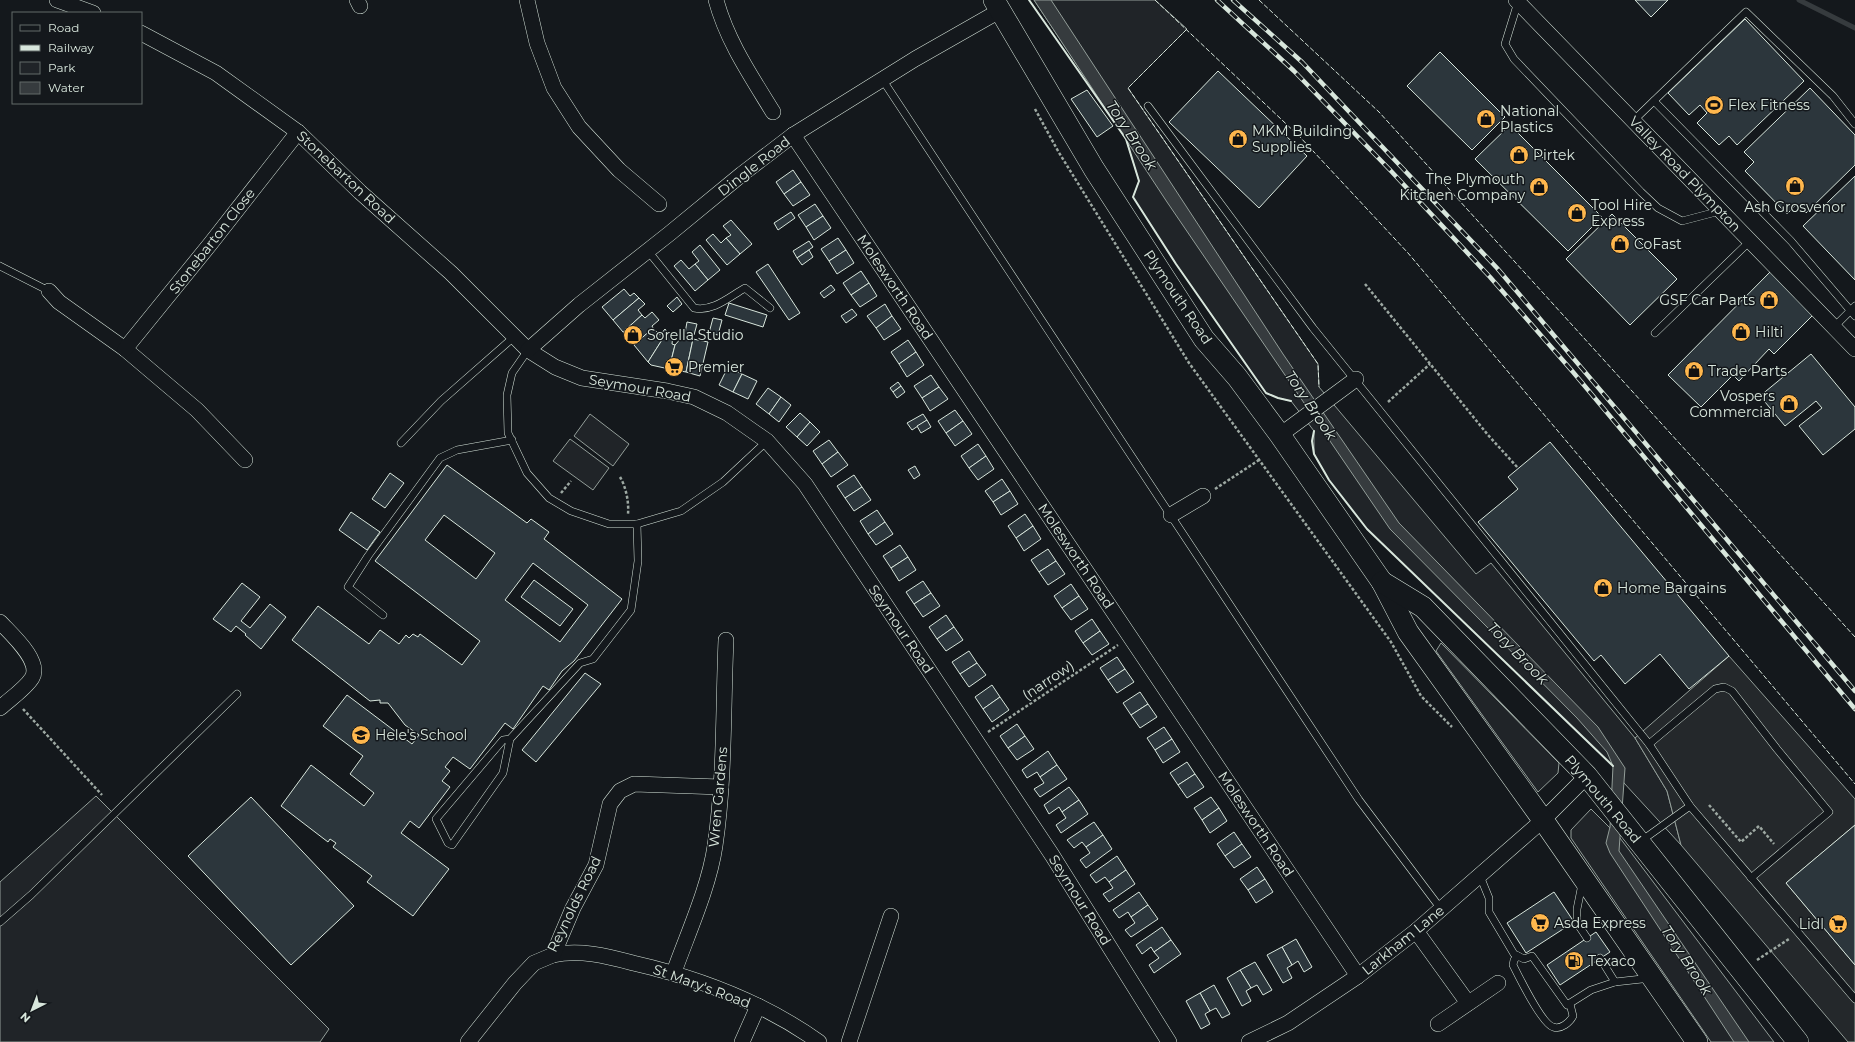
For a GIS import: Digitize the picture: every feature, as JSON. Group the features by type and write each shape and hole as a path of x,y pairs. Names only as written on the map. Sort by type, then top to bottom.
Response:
{"main road":[{"name":"Plymouth Road","path":"998,5 1094,170 1200,332 1280,435 1382,582 1408,632 1584,878 1697,1042"},
{"name":"Plymouth Road","path":"1382,582 1423,607 1587,776 1798,1042"}],"street":[{"path":"57,0 89,12"},
{"path":"526,0 537,43 554,88 575,121 619,170 659,204"},
{"path":"716,0 720,16 737,53 773,112"},
{"name":"Valley Road Plympton","path":"1517,1 1855,349"},
{"name":"Dingle Road","path":"528,350 579,305 793,135 998,5"},
{"name":"Stonebarton Road","path":"142,34 216,73 298,132 360,192 451,273 528,350"},
{"name":"Stonebarton Close","path":"125,349 298,132"},
{"name":"Molesworth Road","path":"793,135 1358,976"},
{"path":"49,291 59,302 125,349 197,410 245,460"},
{"name":"Seymour Road","path":"528,350 555,367 582,378 667,391 694,397 727,413 767,441 805,484 1052,855 1169,1042"},
{"path":"1280,435 1356,379"},
{"path":"1171,515 1203,496"},
{"path":"0,622 32,660 34,669 32,677 0,708"},
{"name":"Wren Gardens","path":"674,972 702,894 715,847 721,787 726,640"},
{"name":"Larkham Lane","path":"1250,1042 1288,1023 1358,976 1416,931 1543,820 1587,776"},
{"name":"Reynolds Road","path":"468,1042 515,983 534,963 553,955 572,908 596,865 610,804 620,791 634,784 721,787"},
{"path":"849,1042 891,916"},
{"path":"1416,931 1468,1003"},
{"name":"St Mary's Road","path":"553,955 579,952 620,959 674,972 718,988 758,1006 801,1029 819,1042"},
{"path":"1438,1024 1498,983"},
{"path":"742,1042 758,1006"}],"lane":[{"path":"1517,1 1505,44 1514,59 1640,192 1658,208 1682,221 1720,210"},
{"path":"1633,121 1746,12 1833,96 1855,124"},
{"path":"882,79 1359,800 1441,909"},
{"path":"1654,101 1718,169 1791,242 1853,311 1834,327"},
{"path":"1148,106 1313,328 1356,379 1649,744 1690,806 1855,999"},
{"path":"1655,333 1750,241"},
{"path":"648,251 694,308 702,310 710,308 745,288 770,308"},
{"path":"0,266 49,291"},
{"path":"401,443 441,401 514,336"},
{"path":"528,350 512,372 507,395 508,433 527,473 549,498 571,511 609,524 637,524 681,511 723,482 767,441"},
{"path":"383,615 348,588 381,538 440,458 457,450 512,440"},
{"path":"510,739 503,740 436,819 448,844 452,845 503,773 510,739 580,663 593,659 631,610 638,561 637,524"},
{"path":"1649,744 1715,689 1724,687 1732,691 1829,812 1751,878"},
{"path":"0,922 31,895 237,694"},
{"path":"1635,836 1690,806"},
{"path":"1480,876 1489,898 1489,912 1514,954 1524,959 1532,956 1567,1006 1591,990 1615,982 1653,978"},
{"path":"1584,878 1577,909 1577,923 1587,938"},
{"path":"1518,956 1514,960 1513,965 1546,1022 1553,1027 1560,1027 1570,1022 1573,1016 1570,1004"},
{"path":"1600,958 1615,982"}],"path":[{"path":"1031,102 1058,151 1189,363 1391,642 1421,696 1456,731"},
{"path":"1365,284 1488,435 1518,468"},
{"path":"1380,409 1430,364"},
{"path":"1203,496 1259,460"},
{"path":"620,477 624,484 628,506 627,524"},
{"name":"(narrow)","path":"976,740 1130,637"},
{"path":"12,697 102,795"},
{"path":"1709,805 1741,842 1759,826 1780,852"},
{"path":"1741,970 1768,954 1798,932"}],"green space":[{"path":"1034,0 1155,0 1187,29 1128,88 1318,364 1319,387 1476,574 1491,563 1635,738 1667,791 1681,845 1624,783 1613,766 1367,529 1329,480 1314,454 1314,431 1291,401 1266,393 1176,264 1133,197 1139,181 1126,139"},
{"path":"590,414 629,444 613,466 574,436"},
{"path":"570,439 609,468 593,490 553,461"},
{"path":"1441,643 1559,763 1558,773 1538,792 1436,651"},
{"path":"96,796 329,1029 320,1042 0,1042 0,882"},
{"path":"1591,809 1620,838 1774,1042 1711,1042 1571,838 1571,830"}],"shaded area":[{"path":"1729,656 1855,799 1855,825 1786,883 1855,965 1855,1042 1848,1042 1681,845 1667,791 1635,738"}],"water":[{"name":"Tory Brook","path":"1034,0 1051,0 1283,354 1399,523 1598,727 1625,768 1619,851 1749,1042 1734,1042 1610,853 1606,843 1610,827 1613,766 1607,752 1577,718 1390,529 1167,202"}],"building":[{"path":"1635,0 1668,0 1651,17"},
{"path":"1745,19 1804,81 1737,145 1729,136 1719,145 1697,123 1707,113 1700,105 1689,115 1668,93"},
{"path":"1440,52 1505,117 1472,150 1407,86"},
{"name":"MKM Building Supplies","path":"1218,71 1307,156 1259,208 1169,122"},
{"path":"1810,88 1855,135 1855,165 1806,213 1797,204 1787,214 1745,171 1754,162 1744,152"},
{"path":"1087,90 1113,126 1097,137 1071,99"},
{"path":"1510,125 1602,217 1568,251 1475,159"},
{"path":"793,170 801,182 784,194 776,182"},
{"path":"1855,176 1855,280 1803,226"},
{"path":"801,182 810,195 793,206 784,194"},
{"path":"815,204 823,216 806,227 798,215"},
{"path":"791,212 795,218 778,230 774,223"},
{"path":"1612,214 1677,279 1630,325 1566,259"},
{"path":"823,216 831,228 814,240 806,227"},
{"path":"731,220 752,244 740,254 726,238 731,235 723,226"},
{"path":"713,234 721,243 726,238 740,254 727,265 706,240"},
{"path":"838,238 846,250 829,261 821,249"},
{"path":"809,241 813,247 797,258 793,251"},
{"path":"700,245 720,270 708,280 695,264 699,261 692,252"},
{"path":"809,250 813,257 802,265 797,258"},
{"path":"846,250 854,263 837,274 829,261"},
{"path":"681,260 689,269 695,264 708,280 695,291 674,266"},
{"path":"768,264 800,313 789,320 756,272"},
{"path":"1773,269 1816,312 1774,354 1769,349 1739,381 1733,375 1701,407 1668,375"},
{"path":"861,271 869,283 851,295 843,283"},
{"path":"869,283 877,296 860,307 851,295"},
{"path":"831,285 835,290 824,298 820,293"},
{"path":"624,289 630,296 634,293 639,298 613,320 602,307"},
{"path":"677,297 682,304 673,312 667,306"},
{"path":"639,298 645,304 638,310 642,315 623,332 613,320"},
{"path":"729,303 767,315 763,327 725,315"},
{"path":"885,304 892,316 876,328 867,316"},
{"path":"852,309 857,315 846,323 841,316"},
{"path":"652,312 659,320 652,326 653,328 634,345 623,332 642,315 645,318"},
{"path":"892,316 901,329 884,340 876,328"},
{"path":"713,318 722,320 718,335 709,333"},
{"path":"687,322 697,324 694,335 685,333"},
{"path":"653,328 660,335 665,329 667,332 648,362 634,345"},
{"path":"667,332 673,335 672,344 675,345 669,369 651,365 648,362"},
{"path":"683,336 693,339 686,372 669,369 675,345"},
{"path":"693,339 708,342 700,376 686,372"},
{"path":"908,340 916,352 899,364 891,352"},
{"path":"916,352 924,365 907,377 899,364"},
{"name":"Vospers Commercial","path":"1811,354 1855,407 1855,429 1823,455 1799,426 1822,408 1816,401 1785,426 1760,396"},
{"path":"728,367 742,374 733,392 719,385"},
{"path":"742,374 757,381 748,399 733,392"},
{"path":"931,375 939,387 922,398 914,386"},
{"path":"898,382 901,386 893,392 890,388"},
{"path":"901,386 905,392 897,398 893,392"},
{"path":"939,387 948,399 930,411 922,398"},
{"path":"768,388 781,397 769,414 756,404"},
{"path":"781,397 791,405 779,422 769,414"},
{"path":"955,410 963,421 946,433 938,421"},
{"path":"800,413 810,422 797,437 786,427"},
{"path":"923,414 927,420 912,430 907,423"},
{"path":"927,420 931,427 921,433 917,426"},
{"path":"963,421 972,434 955,446 946,433"},
{"path":"810,422 820,432 807,446 797,437"},
{"path":"829,440 838,452 822,464 813,451"},
{"name":"Home Bargains","path":"1550,442 1729,656 1689,689 1660,654 1625,684 1601,655 1594,661 1478,522 1518,489 1508,477"},
{"path":"978,444 986,456 969,468 961,456"},
{"path":"838,452 848,465 831,477 822,464"},
{"path":"986,456 994,469 978,480 969,468"},
{"path":"447,465 527,523 531,519 549,532 544,539 622,599 574,661 562,671 549,690 543,686 513,729 505,723 470,769 453,757 445,767 450,771 442,781 450,787 419,828 410,821 401,833 449,869 413,916 367,882 372,876 333,847 336,843 330,839 328,842 281,806 311,765 364,806 374,793 350,774 363,756 323,726 347,695 412,744 419,735 405,725 388,703 380,703 380,700 370,701 292,640 318,606 369,644 380,630 399,644 406,635 409,638 413,634 418,637 420,634 462,665 480,641 375,561","holes":["444,515 495,553 476,579 425,540","533,563 588,605 560,642 505,600"]},
{"path":"915,466 920,475 914,479 908,470"},
{"path":"390,473 404,483 385,508 372,499"},
{"path":"854,475 862,487 845,498 837,486"},
{"path":"1002,479 1010,491 993,502 985,491"},
{"path":"862,487 871,500 854,511 845,498"},
{"path":"1010,491 1018,504 1001,515 993,502"},
{"path":"877,510 885,522 868,534 860,521"},
{"path":"351,512 380,532 367,550 339,530"},
{"path":"1025,514 1033,526 1016,538 1008,526"},
{"path":"885,522 893,534 876,545 868,534"},
{"path":"1033,526 1041,539 1024,551 1016,538"},
{"path":"900,545 908,557 891,568 883,556"},
{"path":"1048,549 1056,561 1039,572 1031,560"},
{"path":"908,557 916,570 899,581 891,568"},
{"path":"1056,561 1065,574 1048,585 1039,572"},
{"path":"534,580 573,609 560,626 521,597"},
{"path":"923,581 931,593 914,604 906,592"},
{"path":"242,583 260,597 241,621 250,628 270,604 286,617 261,649 236,626 231,632 213,619"},
{"path":"1071,584 1079,596 1062,608 1054,596"},
{"path":"931,593 940,606 923,617 914,604"},
{"path":"1079,596 1088,609 1071,620 1062,608"},
{"path":"946,615 954,627 937,639 929,627"},
{"path":"1092,619 1100,631 1083,643 1075,631"},
{"path":"954,627 963,640 946,651 937,639"},
{"path":"1100,631 1109,644 1092,655 1083,643"},
{"path":"969,651 977,663 960,674 952,662"},
{"path":"1117,657 1125,669 1108,680 1100,668"},
{"path":"977,663 986,675 969,687 960,674"},
{"path":"1125,669 1134,682 1117,693 1108,680"},
{"path":"585,673 601,684 536,762 522,750"},
{"path":"992,685 1000,697 983,709 975,697"},
{"path":"1140,692 1148,704 1131,715 1123,703"},
{"path":"1000,697 1009,710 992,722 983,709"},
{"path":"1148,704 1157,717 1140,728 1131,715"},
{"path":"1017,724 1025,736 1008,748 1000,736"},
{"path":"1164,727 1172,739 1155,750 1147,738"},
{"path":"1025,736 1034,749 1017,760 1008,748"},
{"path":"1172,739 1180,752 1163,763 1155,750"},
{"path":"1048,751 1057,765 1040,777 1037,772 1027,778 1022,770"},
{"path":"1187,762 1195,774 1178,785 1170,773"},
{"path":"1057,765 1067,779 1040,797 1034,789 1044,783 1040,777"},
{"path":"1195,774 1204,787 1187,798 1178,785"},
{"path":"1069,787 1079,800 1062,812 1059,807 1049,814 1044,805"},
{"path":"251,797 354,906 291,965 188,856"},
{"path":"1211,797 1219,808 1202,820 1194,808"},
{"path":"1079,800 1088,814 1061,833 1056,825 1066,818 1062,812"},
{"path":"1219,808 1227,821 1210,833 1202,820"},
{"path":"1094,822 1103,835 1086,847 1082,842 1074,848 1067,840"},
{"name":"Lidl","path":"1855,825 1855,965 1786,883"},
{"path":"1234,832 1242,844 1225,856 1217,844"},
{"path":"1103,835 1112,849 1086,868 1080,860 1090,853 1086,847"},
{"path":"1242,844 1251,857 1234,868 1225,856"},
{"path":"1117,856 1126,870 1109,882 1105,877 1096,883 1090,875"},
{"path":"1257,867 1265,879 1248,890 1240,879"},
{"path":"1126,870 1135,884 1109,902 1103,894 1113,888 1109,882"},
{"path":"1265,879 1273,892 1256,903 1248,890"},
{"path":"1139,892 1148,905 1131,917 1128,912 1119,918 1113,910"},
{"name":"Asda Express","path":"1554,892 1574,922 1526,953 1507,923"},
{"path":"1148,905 1158,919 1131,937 1125,930 1135,923 1131,917"},
{"path":"1162,927 1171,940 1154,952 1151,947 1142,954 1136,945"},
{"name":"Texaco","path":"1596,932 1610,952 1560,985 1547,965"},
{"path":"1296,939 1312,967 1304,972 1298,961 1292,965 1282,947"},
{"path":"1171,940 1181,954 1154,973 1149,965 1159,958 1154,952"},
{"path":"1282,947 1292,965 1287,968 1292,978 1283,983 1267,955"},
{"path":"1255,962 1272,990 1263,995 1257,985 1251,988 1240,970"},
{"path":"1240,970 1251,988 1246,991 1251,1001 1242,1006 1227,978"},
{"path":"1214,985 1230,1014 1222,1018 1216,1008 1210,1011 1200,993"},
{"path":"1200,993 1210,1011 1205,1014 1210,1024 1201,1029 1186,1001"}],"waterway":[{"path":"1799,0 1855,28"}],"railway":[{"path":"1217,0 1294,71 1391,171 1490,277 1573,372 1855,709"},
{"path":"1233,0 1302,62 1497,268 1855,691"}],"fence":[{"path":"1155,0 1300,137 1408,253 1855,784"},
{"path":"1259,0 1379,112 1855,637"},
{"path":"1187,29 1128,88 1318,364 1319,387"}],"wall":[{"path":"1029,0 1126,139 1139,181 1133,197 1176,264 1266,393 1291,401"},
{"path":"1314,431 1312,441 1314,454 1329,480 1367,529 1613,766"}],"place":[{"name":"Flex Fitness","path":"1714,105"},
{"name":"National Plastics","path":"1486,119"},
{"name":"MKM Building Supplies","path":"1238,139"},
{"name":"Pirtek","path":"1519,155"},
{"name":"Ash Grosvenor","path":"1795,186"},
{"name":"The Plymouth Kitchen Company","path":"1539,187"},
{"name":"Tool Hire Express","path":"1577,213"},
{"name":"CoFast","path":"1620,244"},
{"name":"GSF Car Parts","path":"1769,300"},
{"name":"Hilti","path":"1741,332"},
{"name":"Sorella Studio","path":"633,335"},
{"name":"Premier","path":"674,367"},
{"name":"Trade Parts","path":"1694,371"},
{"name":"Vospers Commercial","path":"1789,404"},
{"name":"Home Bargains","path":"1603,588"},
{"name":"Hele's School","path":"361,735"},
{"name":"Asda Express","path":"1540,923"},
{"name":"Lidl","path":"1838,924"},
{"name":"Texaco","path":"1574,961"}]}
